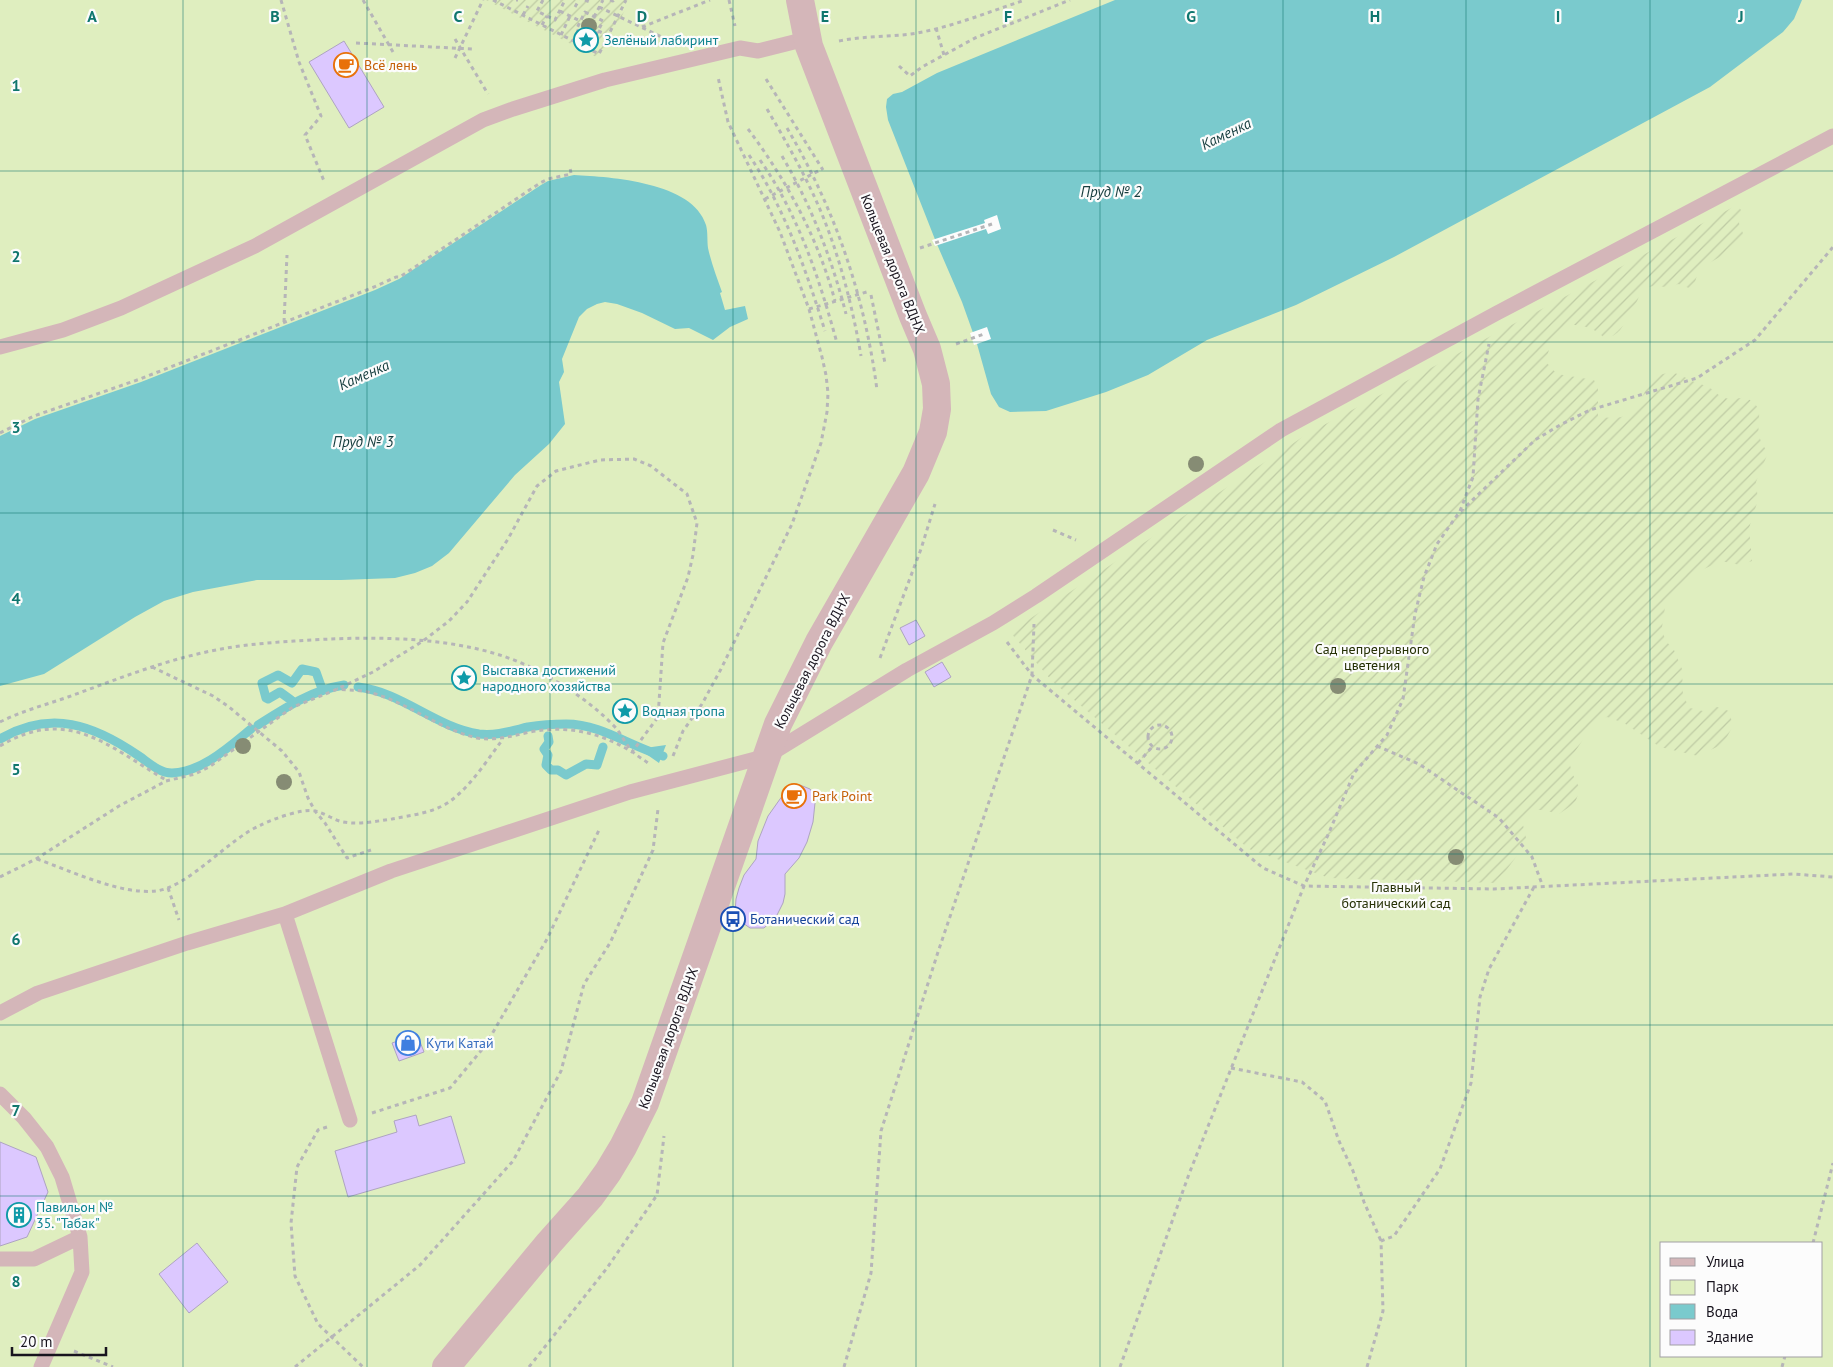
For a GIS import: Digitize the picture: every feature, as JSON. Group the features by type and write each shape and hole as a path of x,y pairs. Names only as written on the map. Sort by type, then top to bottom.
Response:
{"street":[{"name":"Кольцевая дорога ВДНХ","path":"446,1367 549,1243 590,1197 623,1147 645,1103 778,724 807,665 924,456 933,432 937,409 936,384 927,348 909,307 808,42 800,0"}],"lane":[{"path":"0,347 63,330 120,308 255,246 483,120 605,80 740,48 758,51 808,42"},
{"path":"0,1013 38,993 187,943 285,914 386,873 630,792 767,756 907,670 993,623 1036,596 1281,430 1497,313 1833,136"},
{"path":"285,914 350,1120"},
{"path":"0,1094 24,1118 47,1147 62,1178 80,1237 82,1272 41,1367"},
{"path":"0,1259 34,1259 80,1237"}],"path":[{"path":"281,0 299,62 320,116 305,135 334,204"},
{"path":"363,0 393,52"},
{"path":"455,58 483,0"},
{"path":"493,0 598,54 626,0"},
{"path":"504,6 507,0"},
{"path":"541,0 537,11 555,20 564,2 561,0"},
{"path":"575,7 578,0"},
{"path":"585,0 590,2"},
{"path":"594,17 602,0"},
{"path":"641,28 710,0"},
{"path":"808,42 911,34 1025,0"},
{"path":"899,66 910,76 975,38 1070,0"},
{"path":"523,15 528,6"},
{"path":"599,7 703,57"},
{"path":"560,11 580,21"},
{"path":"585,12 603,21 594,39 576,30 580,21 585,12"},
{"path":"542,25 546,16"},
{"path":"561,35 570,16"},
{"path":"936,28 944,55"},
{"path":"598,30 608,35"},
{"path":"579,44 585,35"},
{"path":"455,39 500,114"},
{"path":"356,43 472,49"},
{"path":"297,1366 420,1265 513,1161 561,1071 584,984 610,943 653,850 662,783 683,731 702,704 792,524 821,443 827,412 828,393 822,357 788,250 728,122 718,74"},
{"path":"765,198 822,169 766,79"},
{"path":"768,109 805,178 830,234 849,298 861,356"},
{"path":"788,128 812,174 838,231 859,294 873,358 877,390"},
{"path":"748,129 778,170 814,240 835,302"},
{"path":"749,155 772,195 797,247 826,331"},
{"path":"782,156 797,182 816,223 846,314"},
{"path":"760,160 779,191 808,250 837,343"},
{"path":"0,432 34,416 140,379 400,277 540,183 548,179 571,174 570,168"},
{"path":"916,249 992,224"},
{"path":"1120,1367 1189,1174 1304,886 1328,836 1354,773 1387,735 1403,699 1414,614 1424,577 1437,544 1458,514 1535,440 1590,410 1697,378 1755,340 1833,248"},
{"path":"284,322 286,269"},
{"path":"867,284 885,363"},
{"path":"808,309 870,291"},
{"path":"1458,514 1473,477 1478,398 1497,313"},
{"path":"953,345 984,334"},
{"path":"0,877 36,859 119,806 166,781 195,774 209,767 293,708 337,690 372,672 423,641 458,613 467,602 508,539 537,486 545,478 566,468 600,460 634,459 651,466 687,494 697,523 697,535 688,577 662,643 658,717 632,752"},
{"path":"877,667 926,535 936,500"},
{"path":"844,1367 871,1272 881,1131 938,952 1032,675 1036,596"},
{"path":"993,623 1032,675 1263,868 1304,886 1494,890 1793,874 1833,877"},
{"path":"0,722 151,666 211,650 325,639 423,641 474,649 503,656 530,667 569,688 596,708 616,729 632,752"},
{"path":"151,666 213,696 282,751 300,772 308,798 315,811 326,822 347,858 371,850"},
{"path":"337,690 355,690 376,694 444,726 472,736 490,739 504,738 542,730 579,730 593,733 613,741 632,752 658,771 662,783"},
{"path":"1161,725 1168,728 1172,734 1171,742 1166,747 1159,749 1152,746 1148,740 1149,732 1153,727 1161,725"},
{"path":"0,746 26,734 44,730 61,729 80,732 118,749 166,781"},
{"path":"36,859 126,890 157,891 168,888 182,880 239,837 261,824 292,814 315,811 343,822 358,823 420,814 436,808 452,800 464,788 504,738"},
{"path":"1138,763 1152,746"},
{"path":"1377,746 1419,764 1499,818 1532,857 1543,887"},
{"path":"363,1367 318,1324 295,1276 291,1224 297,1167 318,1130 450,1088 485,1046 519,988 547,939 612,805 630,792"},
{"path":"1381,1241 1394,1236 1440,1169 1471,1083 1480,996 1489,969 1534,887"},
{"path":"168,888 187,943"},
{"path":"1231,1068 1302,1082 1325,1101 1339,1141 1381,1241 1383,1311 1367,1367"},
{"path":"529,1367 607,1268 657,1195 664,1128"},
{"path":"1813,1242 1833,1163"},
{"path":"52,1342 112,1367"}],"green space":[{"name":"Главный ботанический сад","path":"0,0 1833,0 1833,1367 0,1367"},
{"name":"Зелёный лабиринт","path":"486,0 630,0 600,59"},
{"name":"Сад непрерывного цветения","path":"1737,205 1741,210 1739,223 1744,236 1737,247 1699,269 1695,282 1689,288 1678,284 1668,287 1651,286 1641,289 1622,327 1617,333 1605,339 1586,327 1565,325 1549,349 1546,362 1557,374 1594,380 1598,388 1598,416 1614,418 1626,415 1634,410 1655,378 1671,373 1678,374 1708,387 1725,398 1745,397 1756,405 1759,413 1759,435 1768,453 1756,482 1758,500 1749,528 1752,561 1740,565 1721,561 1704,569 1679,586 1666,601 1662,627 1665,640 1674,650 1682,669 1683,696 1690,708 1703,711 1714,706 1729,711 1733,726 1723,744 1698,756 1660,747 1624,723 1607,717 1595,722 1574,753 1570,765 1580,789 1575,803 1559,814 1535,810 1528,814 1523,825 1527,842 1497,883 1329,878 1249,849 1052,681 1010,632 1307,434"}],"water":[{"name":"Пруд № 2","path":"1115,0 1802,0 1794,19 1783,32 1710,87 1394,257 1296,305 1207,340 1148,375 1106,392 1046,411 1010,412 999,407 991,394 977,344 962,302 888,120 887,99 893,94 902,92 937,73"},
{"name":"Пруд № 3","path":"574,175 629,180 668,191 685,199 698,211 706,225 708,248 722,292 720,293 725,310 745,306 748,319 730,327 713,340 689,328 675,329 642,313 617,304 605,302 587,309 579,317 562,359 564,372 559,382 565,424 549,444 515,475 449,553 432,566 395,578 257,580 193,592 164,601 44,674 0,686 0,436 35,419 141,382 375,290 399,279 541,185 548,181"},
{"path":"666,745 659,763 639,749 641,747"}],"pier":[{"path":"997,215 1001,229 988,234 986,229 935,246 932,240 985,223 984,220"},
{"path":"987,327 991,339 974,345 970,333"}],"building":[{"path":"344,41 384,107 349,128 309,62"},
{"path":"916,620 925,636 909,645 900,628"},
{"path":"942,662 951,677 934,687 925,672"},
{"path":"800,785 810,789 815,803 813,822 807,842 799,858 785,874 785,894 776,917 764,928 750,928 740,921 735,913 739,888 744,875 756,859 758,841 768,816 785,792 791,787"},
{"path":"417,1034 424,1052 399,1061 392,1043"},
{"path":"416,1115 419,1126 451,1116 465,1163 348,1197 335,1151 397,1132 394,1121"},
{"name":"Павильон № 35. \"Табак\"","path":"0,1142 36,1157 48,1192 27,1237 0,1246"},
{"path":"197,1243 228,1282 189,1313 159,1274"}],"waterway":[{"path":"291,700 280,692 268,699 266,698 262,683 278,675 292,683 302,669 316,672 321,686"},
{"path":"258,725 310,695 344,685"},
{"path":"358,687 389,695 448,724 479,734 497,734 542,725 579,725 603,731 663,756"},
{"path":"0,739 19,730 37,725 55,723 72,725 89,729 105,736 158,769 172,773 183,772 204,763 224,751 251,729"},
{"path":"548,736 549,742 544,749 548,755 546,765 551,770 558,770 566,775 586,764 597,765 603,747"}],"place":[{"name":"Зелёный лабиринт","path":"586,40"},
{"name":"Всё лень","path":"346,65"},
{"name":"Выставка достижений народного хозяйства","path":"464,678"},
{"name":"Водная тропа","path":"625,711"},
{"name":"Park Point","path":"794,796"},
{"name":"Ботанический сад","path":"733,919"},
{"name":"Кути Катай","path":"408,1043"},
{"name":"Павильон № 35. \"Табак\"","path":"19,1215"}],"water label":[{"name":"Каменка","path":"1226,134"},
{"name":"Каменка","path":"364,375"}]}
